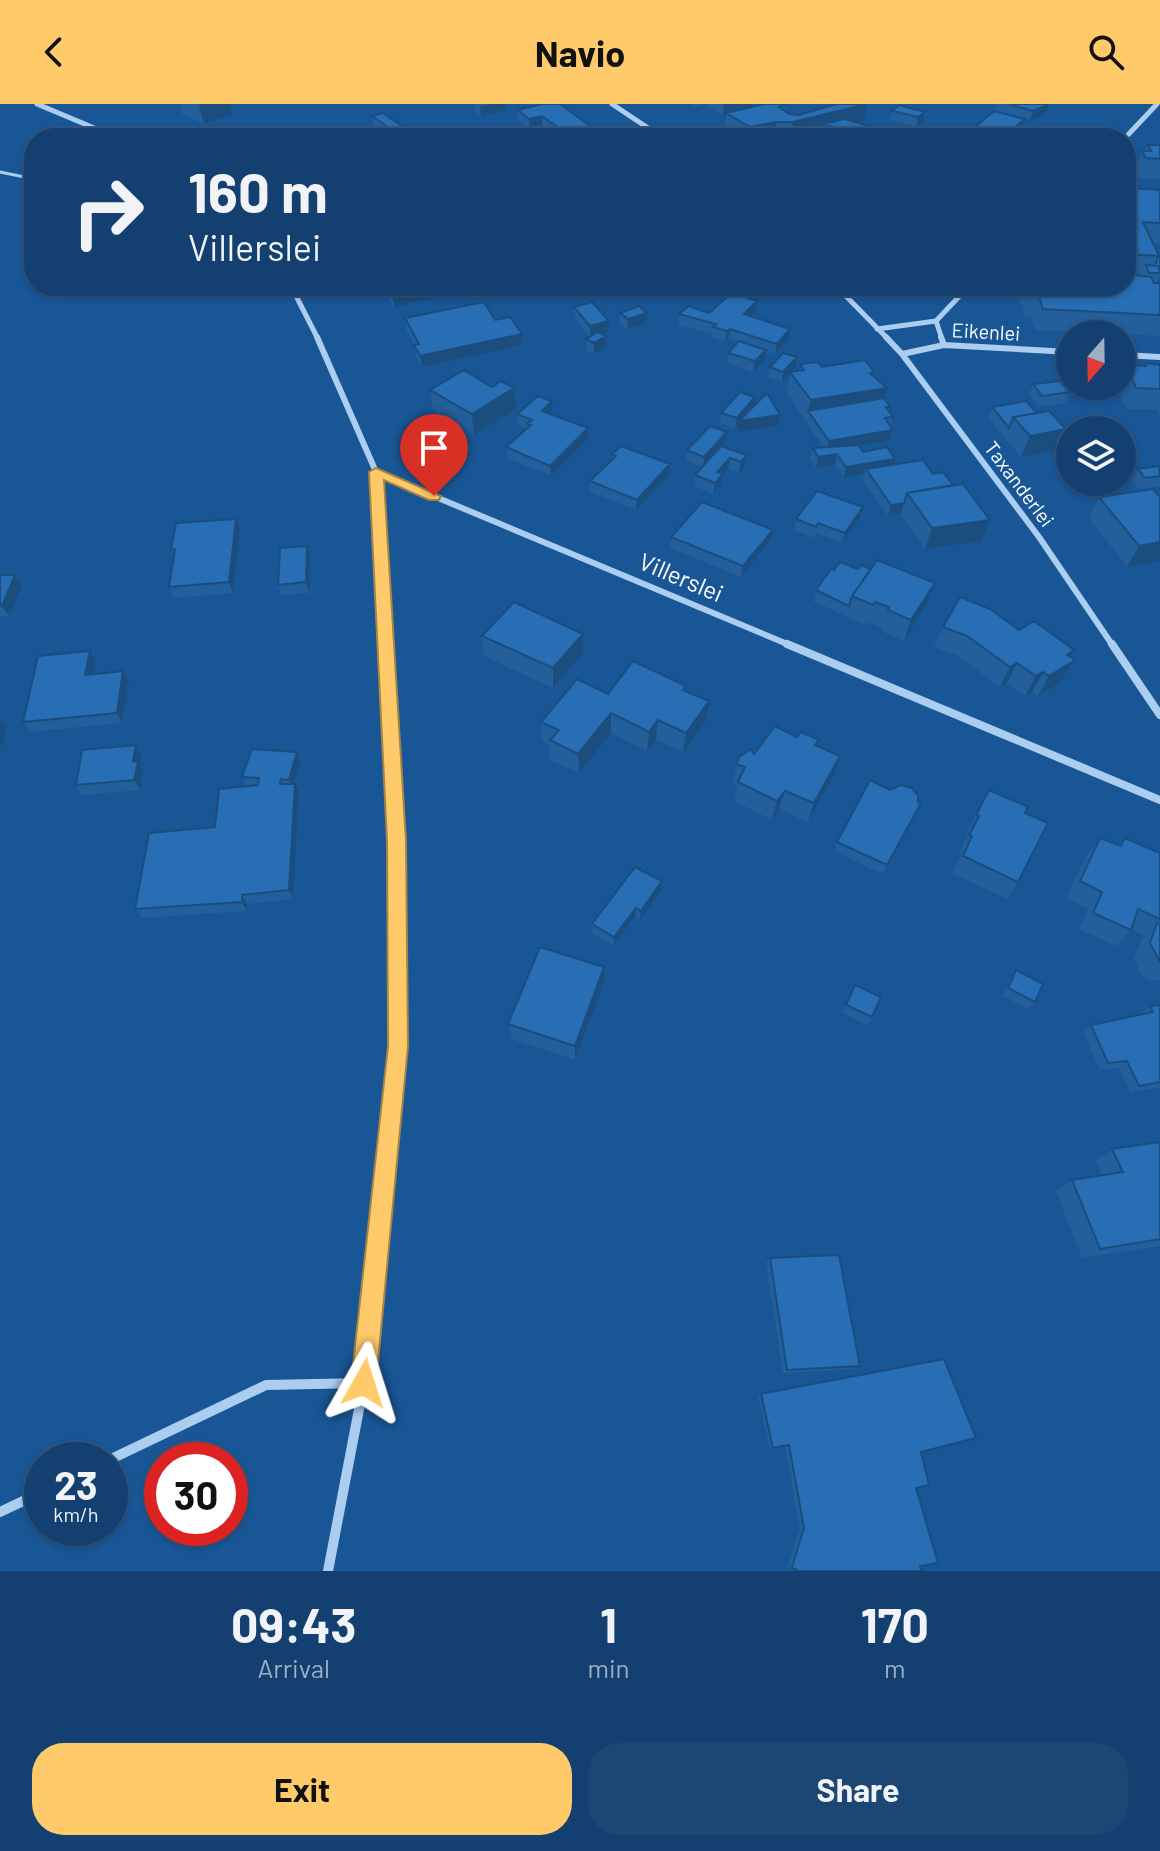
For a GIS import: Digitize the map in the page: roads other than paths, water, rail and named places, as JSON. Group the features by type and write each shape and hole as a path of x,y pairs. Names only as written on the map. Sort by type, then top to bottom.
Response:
{"street":[{"path":"37,104 94,128"},
{"path":"612,104 648,128"},
{"path":"1134,128 1157,104"},
{"path":"296,296 325,352 376,472 396,841 398,1046 364,1383 328,1571"},
{"name":"Taxanderlei","path":"846,296 902,354 1039,537 1160,715"},
{"path":"877,329 936,321 960,296"},
{"path":"936,321 944,345"},
{"name":"Eikenlei","path":"902,354 944,345 1056,351"},
{"path":"1136,356 1160,357"},
{"name":"Villerslei","path":"376,472 1160,800"},
{"path":"128,1451 266,1385 364,1383"},
{"path":"0,1512 24,1501"}],"lane":[{"path":"0,172 24,177"}]}
